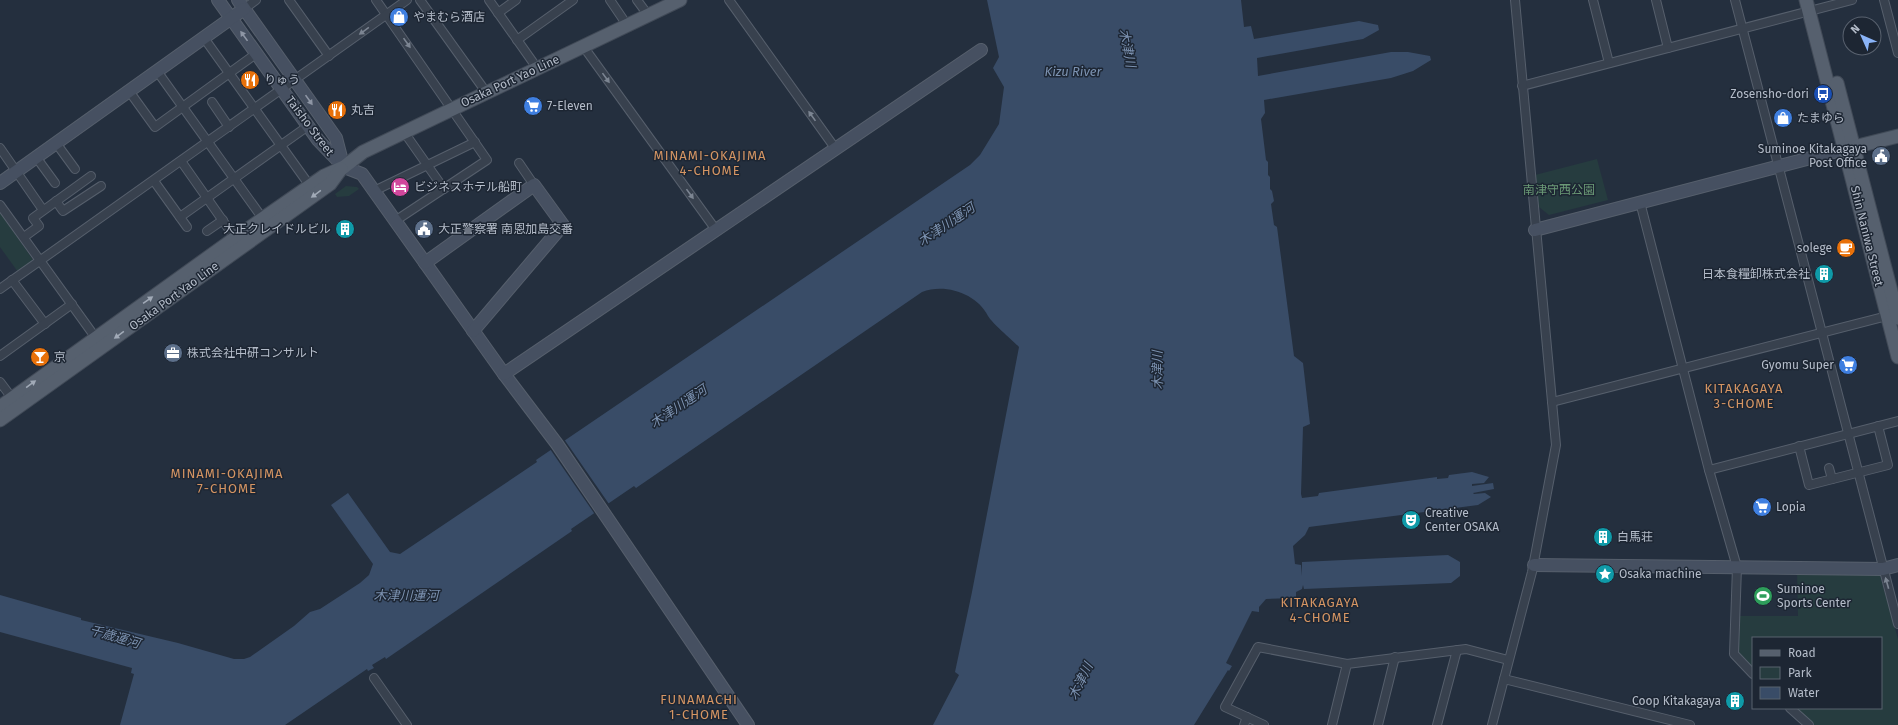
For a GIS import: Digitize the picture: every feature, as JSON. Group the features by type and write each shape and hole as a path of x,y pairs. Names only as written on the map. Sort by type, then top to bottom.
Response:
{"main road":[{"name":"Osaka Port Yao Line","path":"99,342 235,238 324,176 344,166 364,152 452,108 680,0"},
{"name":"Shin Naniwa Street","path":"1812,5 1849,148 1895,315 1898,357"},
{"path":"1849,148 1898,136"},
{"name":"Osaka Port Yao Line","path":"0,420 16,402 99,342 330,184 344,166"},
{"name":"Osaka Port Yao Line","path":"0,407 16,402"}],"street":[{"name":"Taisho Street","path":"218,0 318,140 344,166"},
{"path":"0,183 231,18 241,4 256,0"},
{"path":"289,0 329,56"},
{"path":"376,0 487,160 395,221"},
{"path":"0,289 283,90 407,0"},
{"path":"420,0 486,92"},
{"path":"489,0 537,68"},
{"path":"498,13 516,0"},
{"path":"517,40 573,0"},
{"path":"610,0 627,25"},
{"path":"637,0 648,15"},
{"path":"729,0 835,148"},
{"path":"1492,725 1534,564 1555,449 1515,0"},
{"path":"1593,0 1609,64"},
{"path":"1656,0 1668,48"},
{"path":"1735,0 1898,624"},
{"path":"1522,86 1742,29 1812,5 1852,0"},
{"path":"1884,0 1898,53"},
{"name":"Taisho Street","path":"241,4 336,138 344,166"},
{"path":"204,38 279,145 310,186"},
{"path":"583,46 716,230"},
{"path":"504,374 981,50"},
{"path":"129,91 155,126 257,53"},
{"path":"157,71 263,219"},
{"path":"212,102 229,127"},
{"path":"180,217 279,145 308,126"},
{"path":"404,132 444,189"},
{"path":"374,191 475,142"},
{"path":"56,143 75,169"},
{"path":"0,148 43,210"},
{"path":"1535,230 1849,148"},
{"path":"36,157 55,183"},
{"path":"181,161 235,238"},
{"path":"473,331 563,225 519,163"},
{"path":"344,166 360,172 504,374 557,444 748,725"},
{"path":"24,237 39,226 33,218 91,176"},
{"path":"154,180 187,227"},
{"path":"425,263 534,185"},
{"path":"56,202 64,212 101,186"},
{"path":"1640,202 1709,470 1737,567 1734,654 1752,673"},
{"path":"0,205 99,342"},
{"path":"207,231 223,220"},
{"path":"12,280 45,324"},
{"path":"0,356 72,304"},
{"path":"1552,402 1822,332 1895,315"},
{"path":"0,382 16,402"},
{"path":"1709,470 1898,421"},
{"path":"1799,446 1809,485 1888,465 1878,426"},
{"path":"1829,468 1832,479"},
{"path":"1534,564 1883,569 1898,565"},
{"path":"1264,725 1245,721 1225,707 1258,647 1347,664 1466,649 1508,660"},
{"path":"1438,725 1457,650"},
{"path":"1378,725 1395,657"},
{"path":"1332,725 1347,664"},
{"path":"374,678 407,725"},
{"path":"1504,678 1690,725"},
{"path":"1791,709 1809,725"}],"green space":[{"name":"南津守西公園","path":"1597,159 1608,200 1549,215 1539,207 1535,175"},
{"path":"346,186 357,187 359,189 349,196 337,197 335,194"},
{"path":"0,212 33,260 18,272 0,247"},
{"path":"1797,572 1879,572 1898,639 1898,725 1814,725 1796,709 1882,709 1882,637 1752,637 1752,668 1736,653 1738,616 1798,616"}],"water":[{"path":"987,0 1241,0 1244,27 1251,26 1254,39 1359,21 1378,25 1379,30 1363,39 1257,58 1258,76 1391,52 1408,52 1430,56 1431,60 1413,71 1391,78 1264,100 1265,113 1261,119 1266,160 1268,162 1268,175 1270,177 1270,189 1272,191 1274,201 1271,204 1274,225 1277,227 1294,356 1303,363 1310,424 1303,427 1302,498 1318,496 1319,493 1437,477 1437,479 1448,478 1449,475 1472,472 1489,477 1484,483 1472,484 1472,486 1493,483 1494,489 1473,493 1485,493 1491,497 1478,505 1309,527 1305,535 1293,546 1295,564 1301,565 1302,576 1302,562 1448,555 1460,562 1460,576 1451,583 1304,589 1303,585 1302,589 1296,592 1296,598 1266,599 1259,607 1259,612 1252,611 1226,663 1232,666 1194,725 933,725 959,675 955,672 972,592 1019,347 990,319 983,308 969,296 960,292 941,289 922,292 636,488 634,486 571,529 572,531 386,659 385,657 372,665 374,668 368,671 367,669 285,725 120,725 134,674 131,673 132,668 0,632 0,595 81,618 81,620 178,643 234,659 244,659 250,657 294,626 310,612 320,609 360,583 369,575 373,564 331,505 348,493 390,552 400,554 537,462 536,460 970,165 980,155 999,124 1004,87 993,68 999,57"}],"pier":[{"path":"564,439 609,504 596,516 550,449"}],"place":[{"name":"やまむら酒店","path":"399,17"},
{"name":"りゅう","path":"250,80"},
{"name":"Zosensho-dori","path":"1823,94"},
{"name":"7-Eleven","path":"533,106"},
{"name":"丸吉","path":"337,110"},
{"name":"たまゆら","path":"1783,118"},
{"name":"Suminoe Kitakagaya Post Office","path":"1881,156"},
{"name":"ビジネスホテル船町","path":"400,187"},
{"name":"大正クレイドルビル","path":"345,229"},
{"name":"大正警察署 南恩加島交番","path":"424,229"},
{"name":"solege","path":"1846,248"},
{"name":"日本食糧卸株式会社","path":"1824,274"},
{"name":"株式会社中研コンサルト","path":"173,353"},
{"name":"京","path":"40,357"},
{"name":"Gyomu Super","path":"1848,365"},
{"name":"Lopia","path":"1762,507"},
{"name":"Creative Center OSAKA","path":"1411,520"},
{"name":"白馬荘","path":"1603,537"},
{"name":"Osaka machine","path":"1605,574"},
{"name":"Suminoe Sports Center","path":"1763,596"},
{"name":"Coop Kitakagaya","path":"1735,701"}],"district":[{"name":"MINAMI-OKAJIMA 4-CHOME","path":"710,162"},
{"name":"KITAKAGAYA 3-CHOME","path":"1744,396"},
{"name":"MINAMI-OKAJIMA 7-CHOME","path":"227,480"},
{"name":"KITAKAGAYA 4-CHOME","path":"1320,610"},
{"name":"FUNAMACHI 1-CHOME","path":"699,706"}],"water label":[{"name":"木津川","path":"1128,48"},
{"name":"Kizu River","path":"1073,71"},
{"name":"木津川運河","path":"946,224"},
{"name":"木津川","path":"1157,370"},
{"name":"木津川運河","path":"678,406"},
{"name":"木津川運河","path":"406,595"},
{"name":"千歳運河","path":"115,636"},
{"name":"木津川","path":"1080,681"}]}
